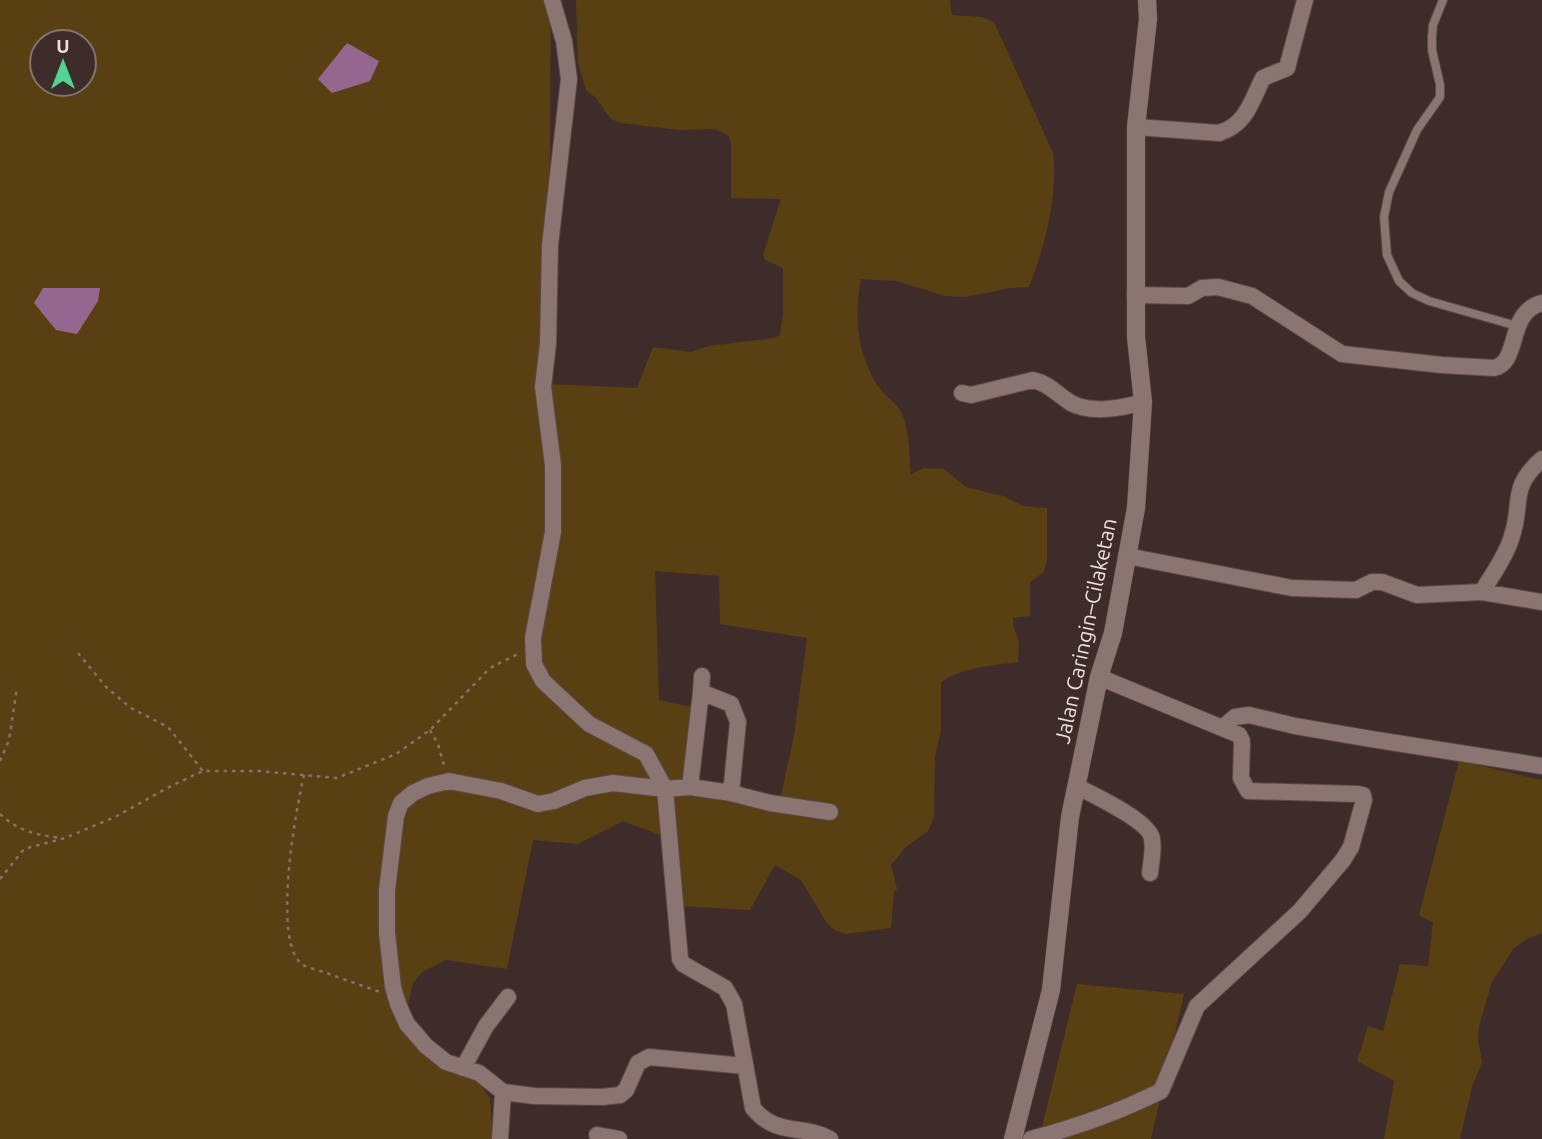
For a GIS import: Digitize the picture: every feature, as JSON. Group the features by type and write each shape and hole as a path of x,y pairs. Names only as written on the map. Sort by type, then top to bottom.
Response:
{"street":[{"path":"552,0 564,41 569,79 550,246 548,344 543,387 553,466 553,532 533,638 534,664 543,681 589,724 646,754 666,789 680,959 682,964 730,994 753,1108 763,1120 830,1139"},
{"name":"Jalan Caringin–Cilaketan","path":"1013,1139 1051,990 1070,817 1099,677 1113,633 1136,508 1143,402 1136,337 1136,127 1148,19 1147,0"},
{"path":"1136,127 1219,133 1232,129 1242,121 1263,78 1287,68 1306,0"},
{"path":"1135,295 1188,296 1202,288 1217,287 1252,296 1342,354 1442,365 1501,366 1506,362 1517,326 1528,309 1542,303"},
{"path":"962,393 971,395 1033,380 1041,381 1074,405 1122,408 1143,402"},
{"path":"1482,592 1513,536 1521,485 1529,471 1542,459"},
{"path":"1127,556 1292,588 1356,590 1372,582 1382,582 1417,595 1482,592 1542,602"},
{"path":"1031,1139 1075,1128 1123,1110 1161,1091 1197,1006 1300,911 1351,847 1364,800 1363,795 1248,791 1241,779 1242,741 1238,736 1099,677"},
{"path":"690,787 702,684 731,704 737,715 731,793"},
{"path":"1222,728 1235,717 1249,715 1371,739 1542,766"},
{"path":"745,1066 649,1057 638,1063 626,1090 620,1095 602,1097 534,1096 503,1092 479,1073 446,1062 426,1046 407,1024 393,987 387,933 387,890 396,816 401,803 413,793 449,781 501,791 538,804 554,801 585,788 613,783 666,789 690,787 830,812"},
{"path":"1076,786 1138,821 1147,829 1152,837 1150,873"},
{"path":"463,1068 486,1026 508,998"},
{"path":"500,1139 503,1092"},
{"path":"597,1135 619,1139"}],"lane":[{"path":"1443,0 1433,25 1432,36 1440,97 1418,130 1389,192 1384,217 1387,255 1399,281 1412,293 1429,301 1517,326"}],"path":[{"path":"0,879 24,849 65,838 115,817 203,771 258,771 337,778 396,754 430,730 490,668 518,654 533,638"},
{"path":"78,653 106,687 131,708 168,727 203,771"},
{"path":"0,761 9,740 17,688"},
{"path":"430,730 438,744 449,781"},
{"path":"304,775 295,819 287,903 287,932 292,948 297,959 304,965 386,994 398,1004"},
{"path":"0,814 10,824 35,835 65,838"}],"shaded area":[{"path":"0,0 551,0 548,384 637,388 653,347 691,352 709,346 774,338 780,335 783,313 783,268 765,260 763,255 781,199 731,198 731,144 729,136 715,129 679,130 621,123 611,119 596,98 586,90 578,63 576,0 950,0 952,15 981,17 994,22 1053,153 1054,187 1049,221 1029,287 965,297 945,296 897,281 861,279 858,320 861,347 870,373 880,390 902,413 907,432 911,474 924,468 944,469 966,487 1003,496 1023,506 1047,508 1047,559 1044,572 1030,582 1030,616 1013,618 1019,641 1018,662 967,671 941,683 941,730 935,757 934,817 928,831 907,846 891,865 897,889 894,892 891,928 846,934 834,930 826,922 801,880 775,865 750,910 679,906 670,839 623,821 578,844 533,840 507,969 446,960 422,972 413,983 406,1014 408,1036 472,1074 490,1098 493,1139 0,1139","holes":["655,571 719,576 720,624 807,638 794,736 781,795 794,803 687,784 700,709 659,700"]},
{"path":"347,43 379,61 370,81 332,93 318,79"},
{"path":"43,288 100,288 98,301 77,334 56,330 34,303"},
{"path":"1459,761 1542,780 1542,933 1513,949 1492,982 1479,1026 1478,1040 1482,1062 1472,1087 1460,1139 1384,1139 1394,1081 1357,1061 1368,1026 1383,1031 1400,964 1428,966 1433,922 1419,915"},
{"path":"1077,984 1184,994 1151,1139 1039,1139"}]}
